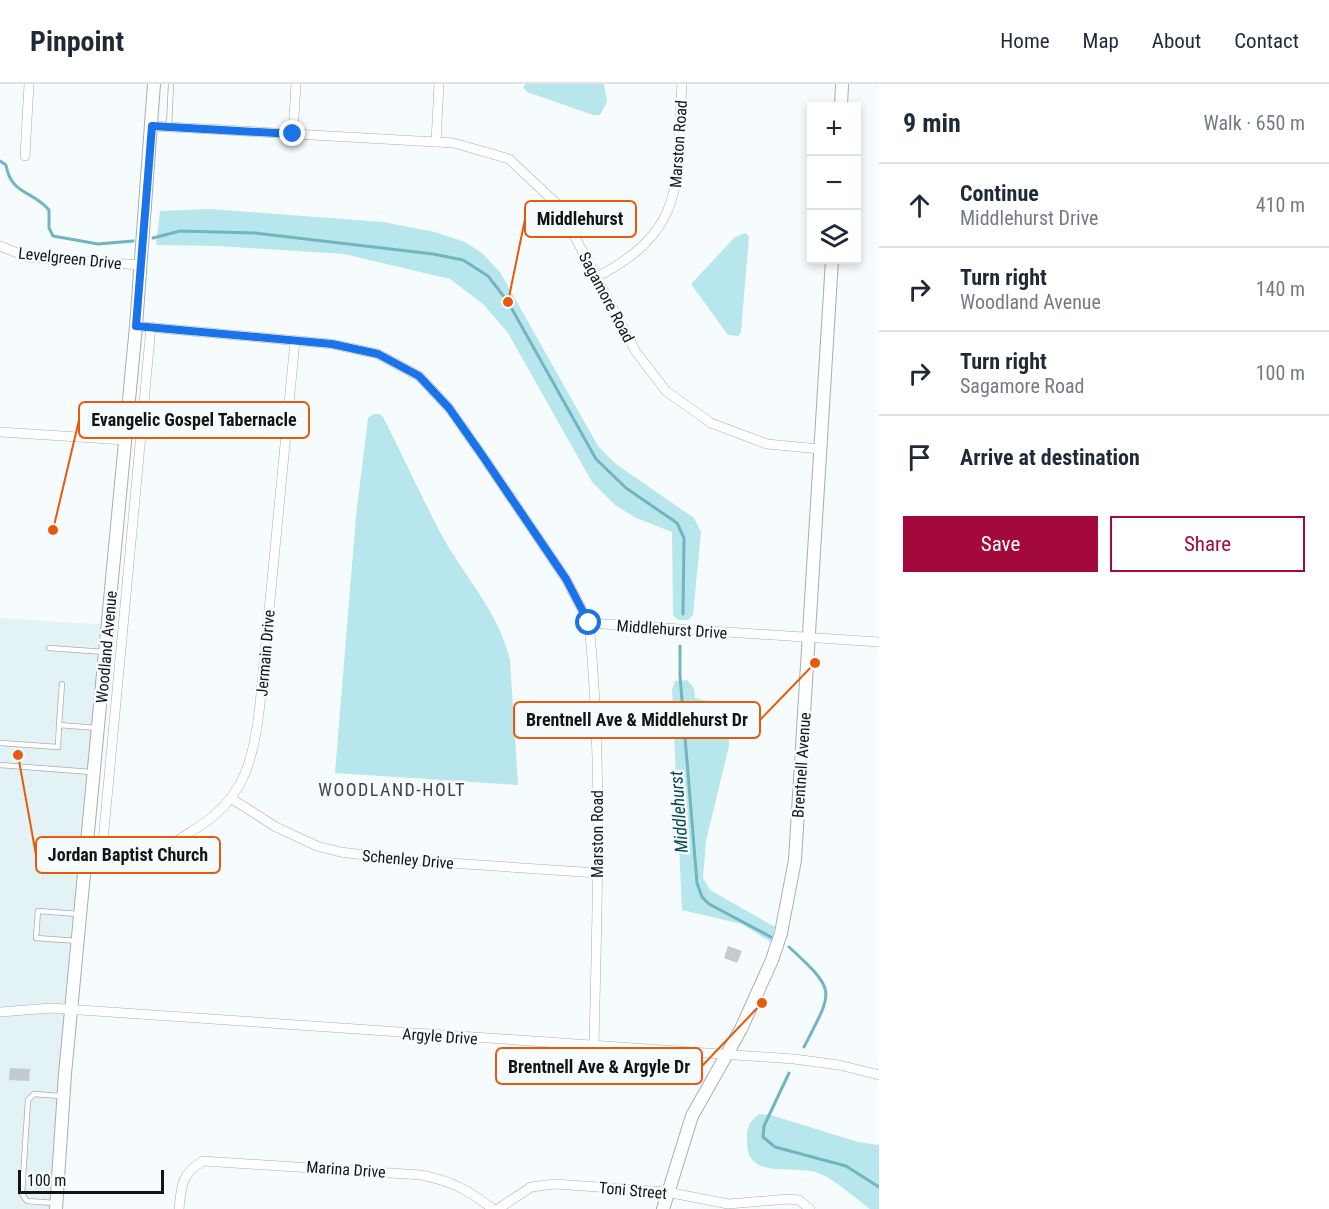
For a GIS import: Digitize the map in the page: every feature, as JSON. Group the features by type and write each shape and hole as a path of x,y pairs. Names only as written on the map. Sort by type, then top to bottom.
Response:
{"street":[{"path":"25,156 29,84"},
{"name":"Woodland Avenue","path":"56,1206 71,1010 136,326 154,84"},
{"path":"293,134 296,84"},
{"path":"436,142 440,84"},
{"name":"Marston Road","path":"597,277 628,261 654,235 674,198 680,155 682,84"},
{"path":"841,102 842,84"},
{"name":"Sagamore Road","path":"152,126 454,143 509,159 558,205 636,352 666,391 711,423 767,444 820,449"},
{"name":"Levelgreen Drive","path":"0,247 27,257 141,266"},
{"name":"Brentnell Avenue","path":"663,1209 692,1116 724,1055 741,1029 772,960 790,894 795,860 832,264"},
{"path":"136,326 332,344 378,354 419,376 449,408 566,579 589,623"},
{"path":"102,852 151,327"},
{"name":"Jermain Drive","path":"86,853 164,847 207,822 232,799 246,774 256,741 294,341"},
{"path":"0,432 125,440"},
{"name":"Marston Road","path":"589,623 596,694 598,873 594,1046"},
{"name":"Middlehurst Drive","path":"589,623 879,642"},
{"name":"Schenley Drive","path":"232,799 276,827 317,846 340,852 406,860 598,873"},
{"name":"Argyle Drive","path":"0,1012 51,1008 724,1055 839,1065 879,1075"},
{"name":"Marina Drive","path":"180,1209 182,1181 191,1168 203,1161 421,1175 449,1181 473,1193 493,1209"},
{"name":"Toni Street","path":"498,1209 531,1187 543,1184 667,1192 728,1204 788,1199 809,1207"}],"lane":[{"path":"169,127 171,84"},
{"path":"50,648 105,652"},
{"path":"0,743 58,747 62,684"},
{"path":"59,725 98,728"},
{"path":"0,765 94,773"},
{"path":"78,941 36,938 38,911 81,914"},
{"path":"56,1206 27,1201 22,1194 28,1100 34,1094 64,1096"}],"shaded area":[{"path":"526,84 604,84 607,102 600,115 593,115 527,92 523,87"},
{"path":"210,209 383,222 435,232 465,242 482,253 500,272 598,446 616,464 694,518 701,532 693,615 688,620 678,620 673,615 672,532 636,518 615,505 592,482 508,333 483,304 450,279 344,254 218,246 156,245 160,211"},
{"path":"745,233 749,236 741,332 738,336 728,335 691,284 735,237"},
{"path":"373,414 380,414 383,417 441,534 489,610 505,643 510,660 518,785 335,773 356,516 368,418"},
{"path":"0,618 107,625 57,1209 0,1209"},
{"path":"687,680 694,688 695,698 720,704 728,713 729,746 706,841 703,878 710,890 775,927 771,942 742,924 682,910 672,690 675,681"},
{"path":"759,1114 771,1115 858,1142 879,1145 879,1209 870,1209 821,1174 763,1167 755,1162 749,1154 747,1134 749,1126"}],"building":[{"path":"728,946 742,951 737,963 724,958"},
{"path":"10,1068 30,1069 29,1081 9,1080"}],"waterway":[{"name":"Middlehurst","path":"0,161 6,165 12,182 49,210 49,228 53,236 98,244 133,241"},
{"name":"Middlehurst","path":"153,238 180,231 255,233 433,254 463,260 488,276 508,302 596,459 626,488 677,523 684,538 683,614"},
{"name":"Middlehurst","path":"680,646 680,676 697,883 702,897 709,904 771,937"},
{"name":"Middlehurst","path":"789,947 816,974 823,983 826,993 821,1014 804,1047"},
{"name":"Middlehurst","path":"789,1073 764,1126 763,1137 775,1147 846,1166 879,1187"}],"place":[{"name":"Middlehurst","path":"508,302"},
{"name":"Evangelic Gospel Tabernacle","path":"53,530"},
{"name":"Brentnell Ave & Middlehurst Dr","path":"815,663"},
{"name":"Jordan Baptist Church","path":"18,755"},
{"name":"Brentnell Ave & Argyle Dr","path":"762,1003"}],"district":[{"name":"WOODLAND-HOLT","path":"392,790"}],"route":[{"path":"293,134 152,126 136,326 332,344 378,354 419,376 449,408 482,455 566,579 589,623"}]}
